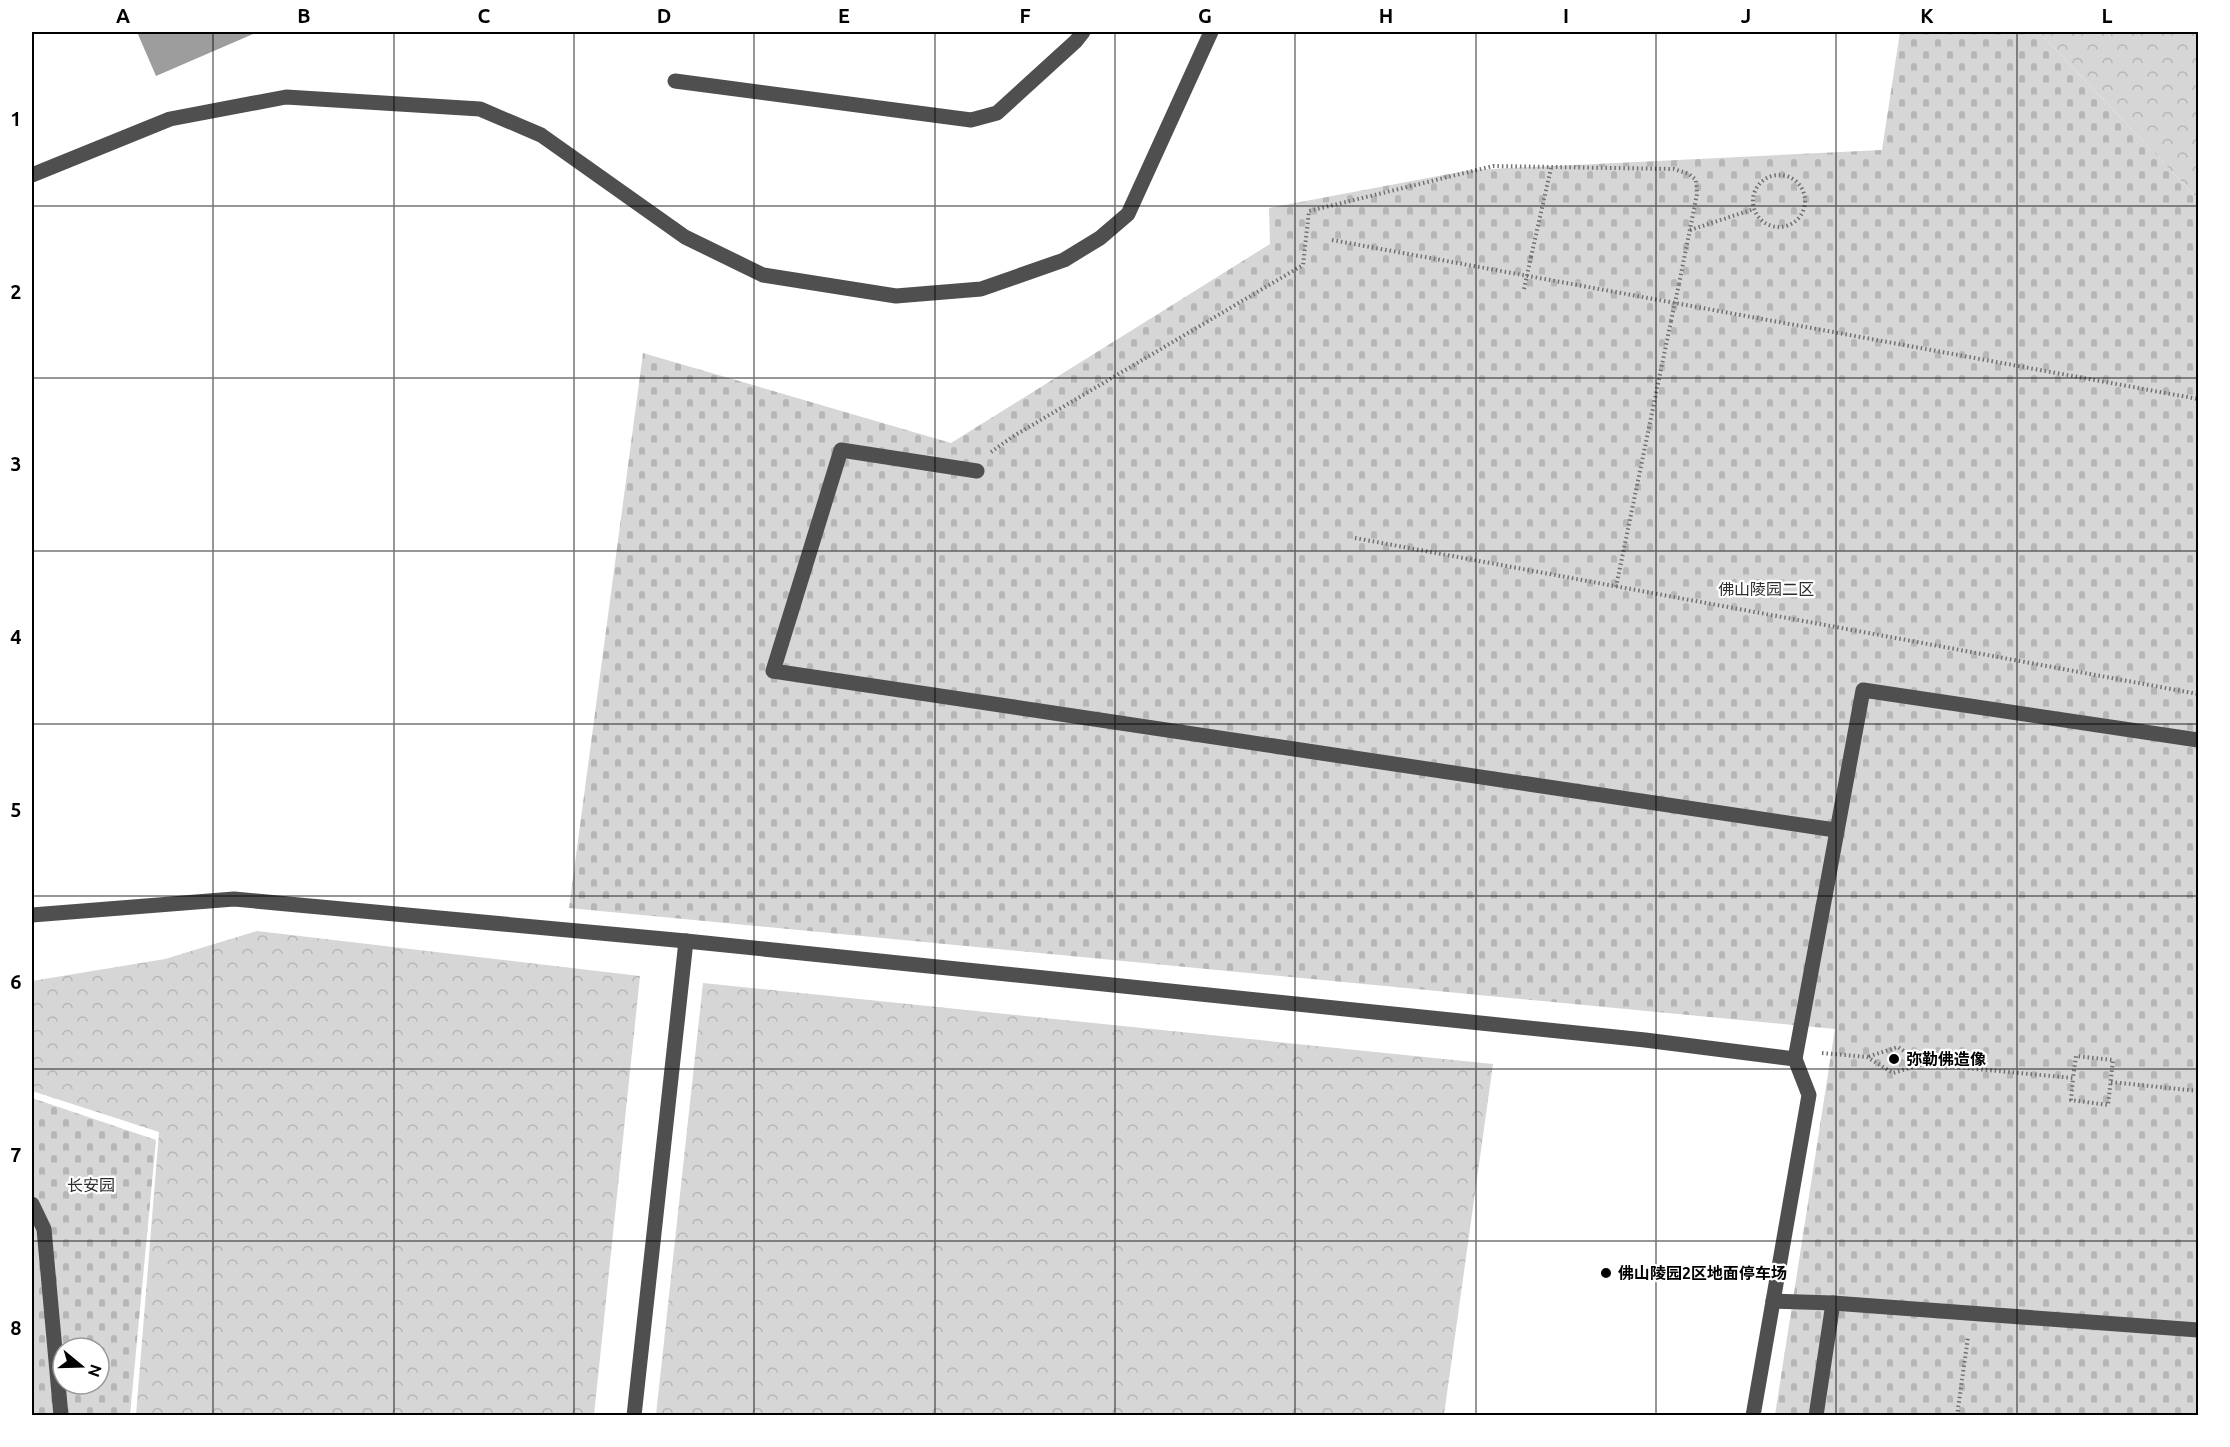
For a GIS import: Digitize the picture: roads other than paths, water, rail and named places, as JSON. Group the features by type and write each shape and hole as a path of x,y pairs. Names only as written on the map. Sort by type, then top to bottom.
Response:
{"street":[{"path":"675,81 971,120 997,113 1083,32"},
{"path":"32,175 170,119 286,97 480,109 541,135 685,237 763,275 896,296 981,289 1064,260 1100,238 1128,214 1211,32"},
{"path":"971,470 841,450 774,671 1836,831"},
{"path":"1753,1416 1809,1095 1795,1059 1863,690 2199,740"},
{"path":"32,915 234,899 686,942 1645,1040 1795,1059"},
{"path":"634,1416 686,942"},
{"path":"32,1204 44,1229 61,1416"},
{"path":"1773,1300 2199,1330"},
{"path":"1816,1416 1833,1303"}],"place":[{"name":"弥勒佛造像","path":"1894,1059"},
{"name":"佛山陵园2区地面停车场","path":"1606,1273"}],"park label":[{"name":"佛山陵园二区","path":"1766,589"},
{"name":"长安园","path":"91,1185"}]}
